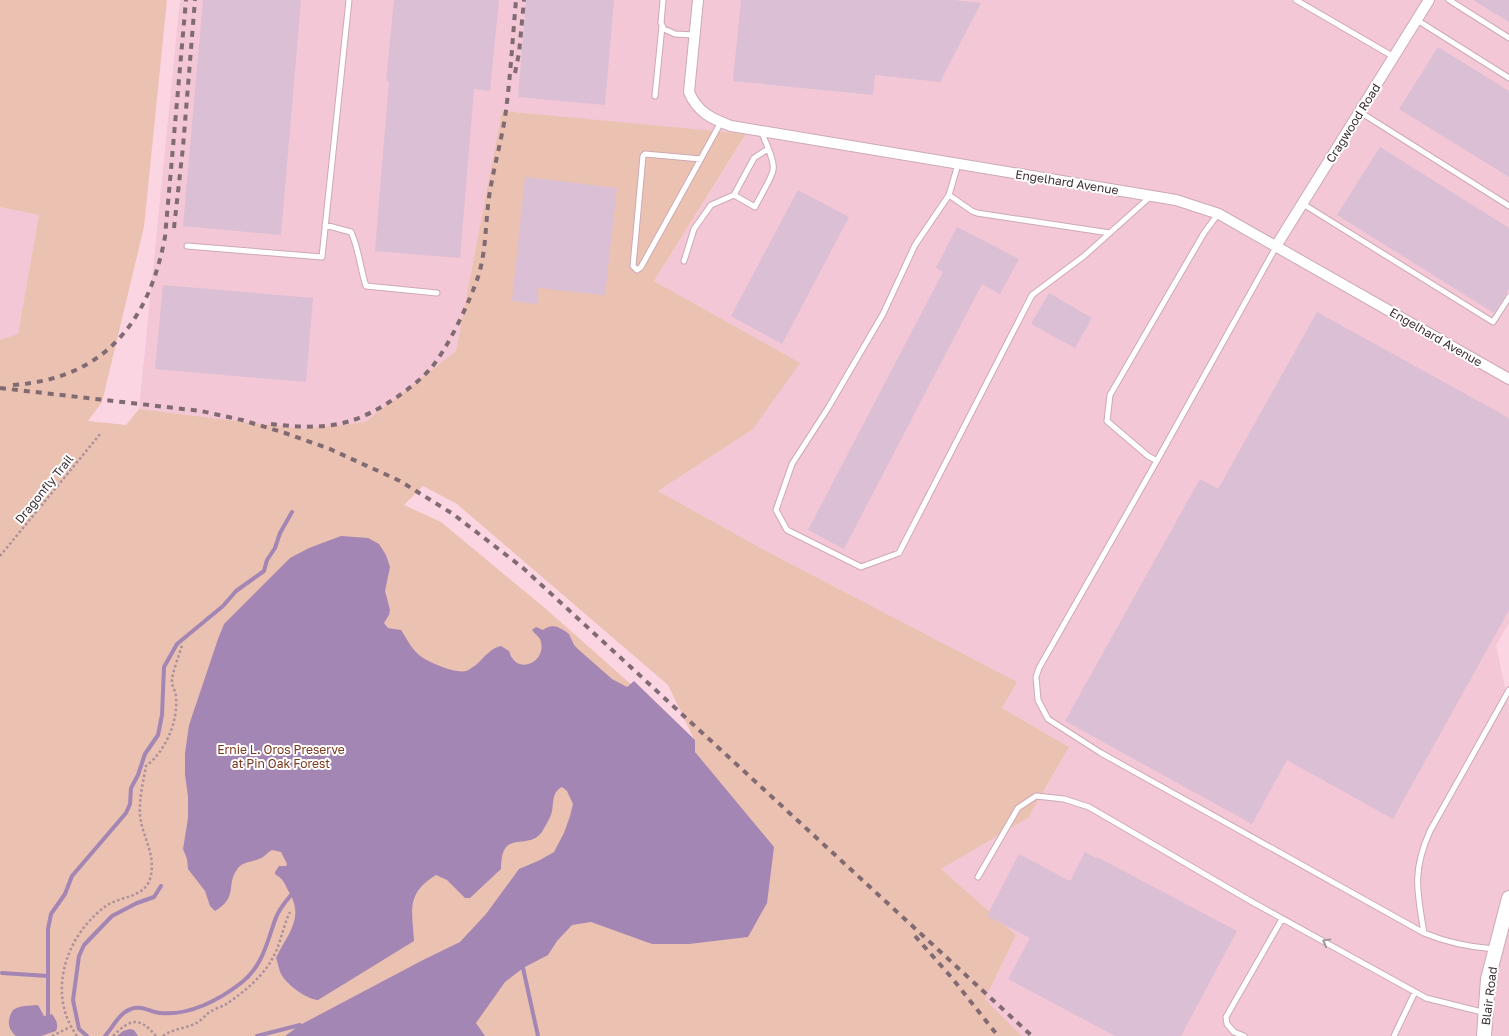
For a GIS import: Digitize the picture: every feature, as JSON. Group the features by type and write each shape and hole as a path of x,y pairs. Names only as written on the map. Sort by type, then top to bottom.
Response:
{"street":[{"name":"Engelhard Avenue","path":"698,0 689,92 701,111 712,119 732,126 1176,200 1218,214 1509,379"},
{"name":"Cragwood Road","path":"1276,246 1429,0"},
{"name":"Blair Road","path":"1484,1036 1488,979 1509,898"}],"lane":[{"path":"187,246 322,257 349,0"},
{"path":"655,96 663,0"},
{"path":"1296,0 1394,57"},
{"path":"1449,0 1509,38"},
{"path":"1417,20 1509,78"},
{"path":"662,26 664,29 675,34 694,34"},
{"path":"1360,112 1509,206"},
{"path":"701,159 645,154 643,156 633,266 635,269 637,270 640,267 701,159 721,122"},
{"path":"734,195 755,207 773,170 761,131"},
{"path":"684,261 694,229 711,205 734,195 754,158 768,149"},
{"path":"958,164 949,195 915,245 883,314 828,408 792,464 776,510 787,530 861,567 899,553 1032,295 1084,256 1151,196"},
{"path":"949,195 977,213 1110,232"},
{"path":"1303,204 1492,322 1509,297"},
{"path":"1156,461 1106,421 1110,395 1204,233 1218,214"},
{"path":"325,225 351,232 356,244 360,270 366,286 437,293"},
{"path":"1276,246 1039,668 1036,677 1038,700 1048,719 1101,753 1424,933 1442,941 1466,947 1496,949"},
{"path":"1424,933 1417,883 1417,869 1422,848 1434,823 1509,690"},
{"path":"978,877 1018,808 1036,796 1064,798 1088,807 1426,998 1486,1013"},
{"path":"1244,1036 1234,1032 1227,1024 1226,1017 1282,918"},
{"path":"1394,1036 1415,992"}],"path":[{"name":"Dragonfly Trail","path":"0,556 102,433"},
{"path":"77,1036 70,1027 62,997 62,977 68,951 81,930 107,905 141,891 149,880 152,868 150,853 140,816 143,782 146,766 156,759 168,738 173,722 177,706 172,682 182,645"},
{"path":"163,1036 170,1031 184,1028 202,1020 208,1013 227,1004 260,977 277,949 290,912"},
{"path":"113,1036 127,1023 132,1021 139,1023 156,1036"},
{"path":"52,1036 70,1027"}],"shaded area":[{"path":"180,0 1509,0 1509,623 1496,645 1509,706 1509,1036 1022,1036 985,999 1016,935 940,869 1028,818 1069,747 1002,708 1016,682 766,551 658,491 753,429 799,363 654,281 746,135 502,111 456,351 365,422 303,429 139,409"},
{"path":"0,207 39,215 18,335 0,340"},
{"path":"341,536 368,538 379,544 386,555 390,567 385,591 390,610 384,623 388,628 401,630 414,649 423,658 449,669 466,671 476,665 490,651 501,646 509,651 513,659 524,665 536,660 542,647 540,639 532,630 536,627 543,630 553,626 569,634 574,645 612,679 627,687 634,681 695,740 695,752 774,847 767,903 748,937 689,944 652,944 591,922 572,925 557,941 548,955 523,968 505,982 476,1023 485,1036 285,1036 300,1025 460,942 486,914 519,869 554,852 564,833 573,804 567,791 562,787 556,791 552,811 542,832 536,838 516,842 505,848 501,869 470,898 465,898 447,880 436,875 426,882 415,896 413,903 414,941 318,1000 297,991 288,983 281,974 276,958 293,926 295,918 293,902 285,883 275,874 279,866 286,866 287,864 281,852 272,850 260,859 240,866 234,874 227,901 215,911 210,906 205,891 188,869 183,849 188,818 185,753 189,725 218,639 224,624 290,558 309,548"},
{"path":"38,1005 44,1016 52,1014 57,1024 56,1031 41,1036 16,1036 9,1024 13,1010 22,1006"},
{"path":"134,1030 138,1036 117,1036 123,1031"}],"green space":[{"name":"Ernie L. Oros Preserve at Pin Oak Forest","path":"0,0 167,0 144,227 102,402 88,421 126,425 139,409 303,429 365,422 456,351 502,111 746,134 654,281 800,363 753,429 658,491 766,551 1017,682 1002,708 1069,747 1028,818 941,869 1016,935 985,999 1022,1036 0,1036 0,340 18,334 39,215 0,207","holes":["423,486 457,504 668,685 695,741 546,609 441,522 404,505"]}],"building":[{"path":"203,0 301,0 281,235 183,226"},
{"path":"394,0 499,0 490,91 474,89 460,258 375,251 389,81 386,81"},
{"path":"526,0 614,0 605,105 518,97"},
{"path":"741,0 953,0 981,3 940,82 875,75 873,95 733,81"},
{"path":"1473,0 1509,0 1509,22"},
{"path":"1438,47 1509,91 1509,177 1399,109"},
{"path":"1380,147 1509,228 1509,289 1494,313 1337,215"},
{"path":"525,177 617,188 605,295 538,288 537,304 512,301"},
{"path":"798,190 849,217 782,344 731,316"},
{"path":"957,227 1019,259 1000,294 982,284 844,549 808,530 943,272 936,268"},
{"path":"163,285 313,298 306,382 155,369"},
{"path":"1049,293 1092,318 1075,348 1031,324"},
{"path":"1317,312 1509,418 1509,610 1393,819 1287,760 1252,824 1065,721 1200,479 1218,489"},
{"path":"1085,852 1237,931 1181,1036 1115,1036 1008,979 1030,938 987,916 1019,854 1070,881"}],"waterway":[{"path":"48,1015 48,929 51,914 65,894 72,876 126,813 130,804 131,788 138,775 145,754 158,735 162,715 164,667 177,644 223,606 236,591 264,571 267,560 275,548 280,533 292,512"},
{"path":"87,1036 79,1029 73,1000 79,956 84,945 112,916 137,903 154,897 161,886"},
{"path":"105,1036 120,1017 131,1009 142,1008 160,1013 182,1012 213,1001 241,983 259,962 276,917 291,895"},
{"path":"523,968 538,1036"},
{"path":"2,973 48,976"},
{"path":"257,1036 300,1025"}],"railway":[{"path":"13,385 45,380 73,371 97,358 117,341 134,320 147,295 158,268 165,237 186,0"},
{"path":"174,228 183,147 195,0"},
{"path":"271,424 321,426 340,424 360,418 371,413 415,384 431,368 444,349 470,299 481,266 490,191 506,113 516,0"},
{"path":"515,73 519,53 524,0"},
{"path":"0,388 201,411 242,420 330,449 400,481 453,514 523,568 1032,1036"},
{"path":"915,936 952,978 998,1036"}]}
